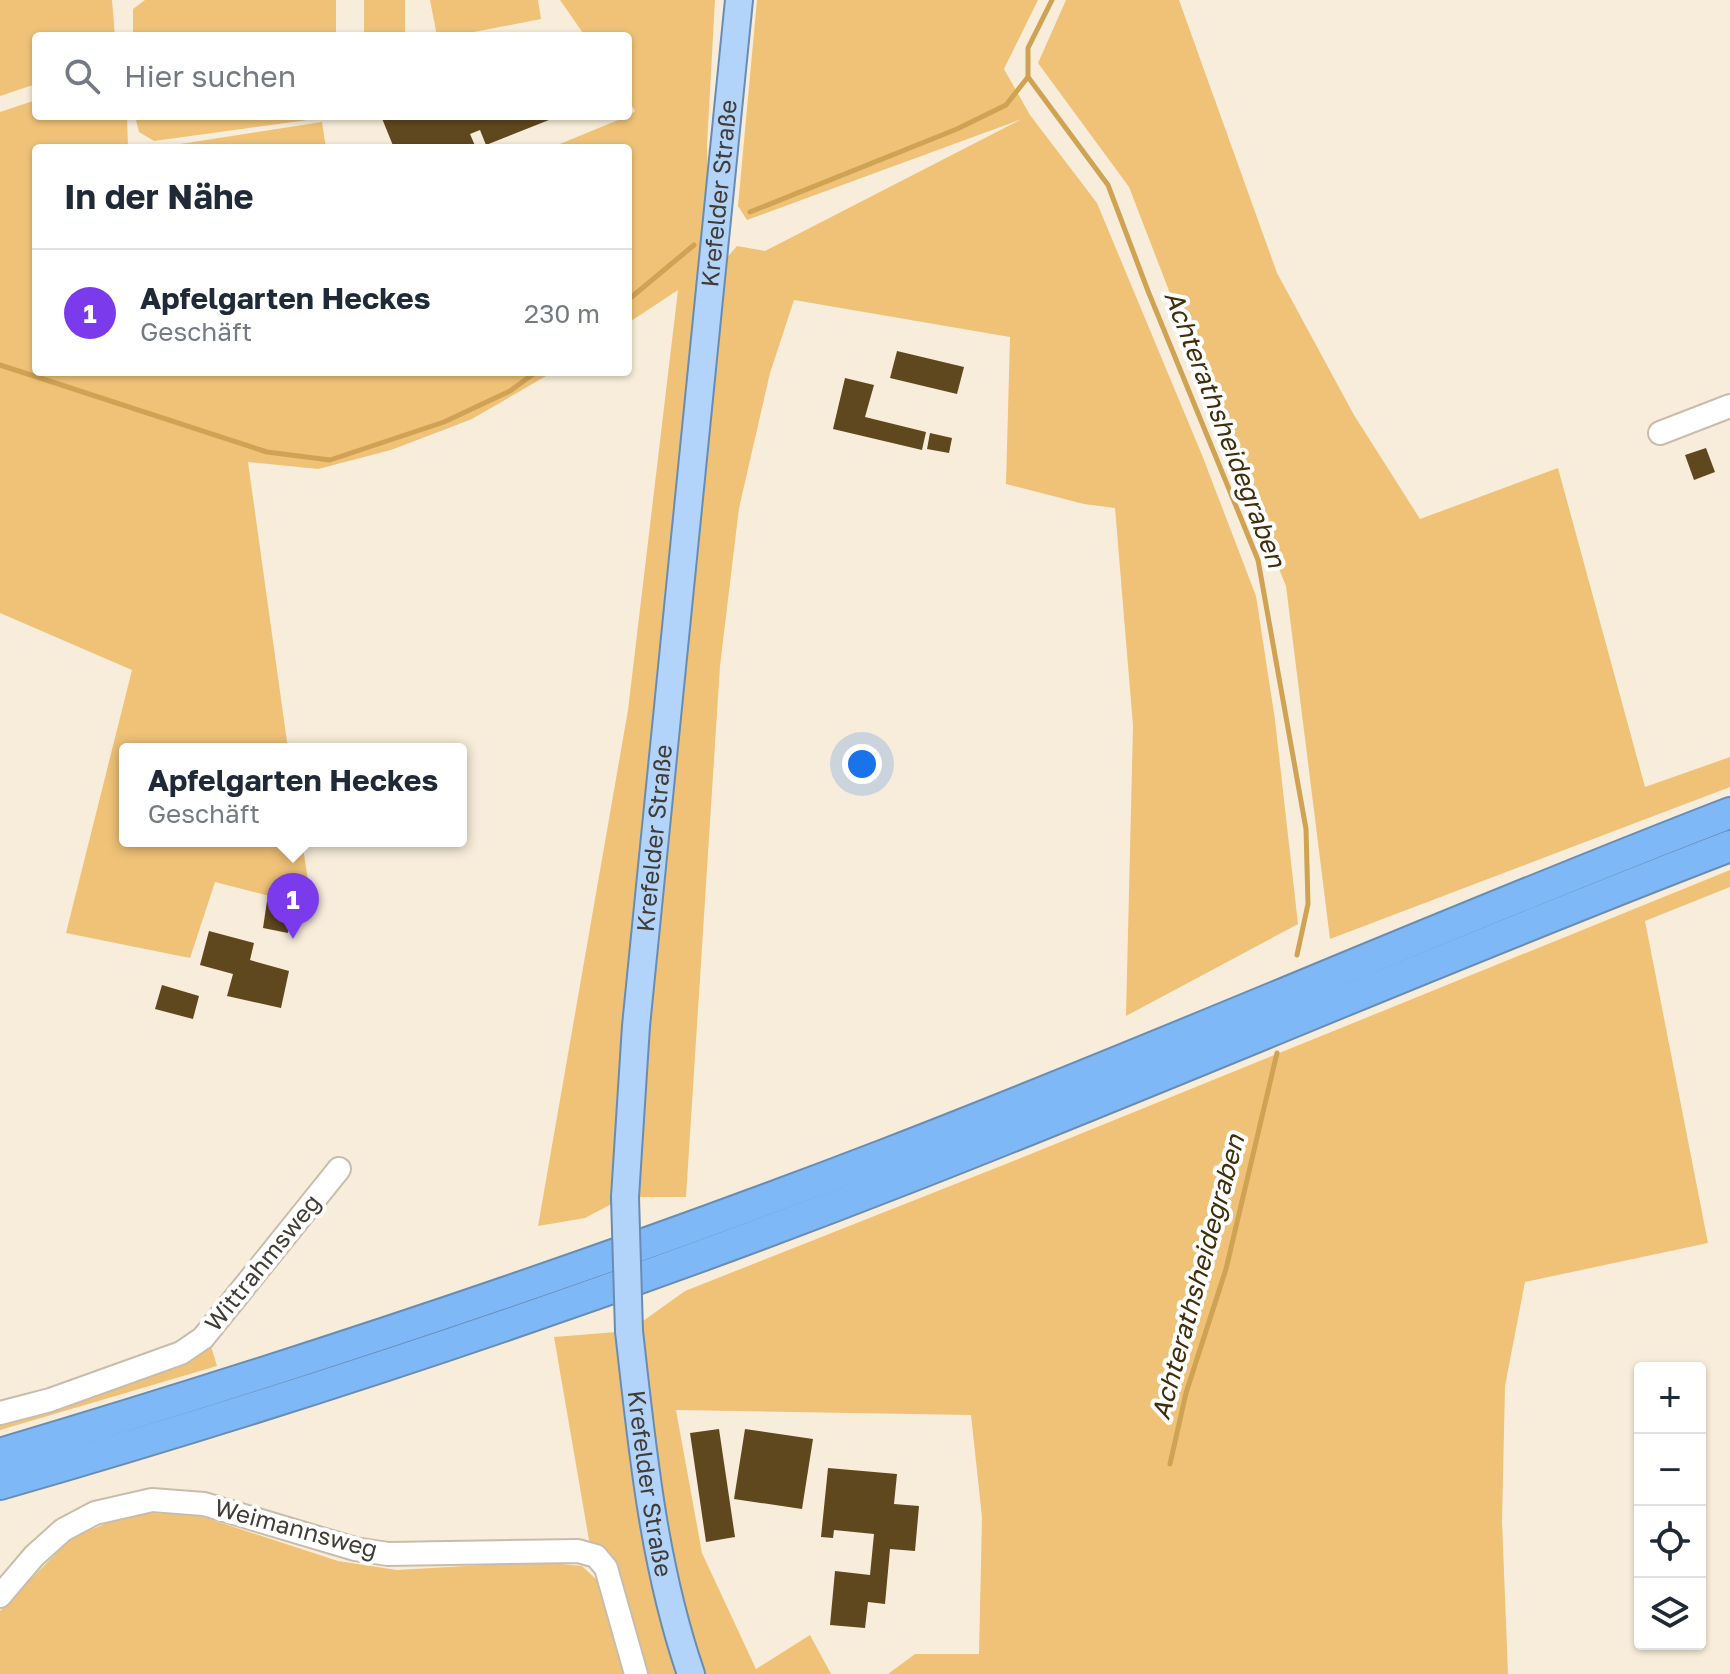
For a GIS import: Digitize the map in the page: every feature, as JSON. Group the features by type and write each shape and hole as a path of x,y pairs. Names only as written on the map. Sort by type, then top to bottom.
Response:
{"highway":[{"path":"0,1454 190,1397 684,1230 890,1153 1531,890 1730,813"},
{"path":"0,1484 145,1443 401,1361 656,1273 906,1178 1538,919 1730,846"}],"main road":[{"name":"Krefelder Straße","path":"691,1674 682,1650 655,1532 629,1331 625,1197 636,1026 739,0"}],"street":[{"path":"1660,433 1730,406"},
{"name":"Wittrahmsweg","path":"0,1413 50,1400 181,1353 203,1338 339,1169"},
{"name":"Weimannsweg","path":"0,1596 34,1556 63,1530 95,1513 152,1500 204,1504 355,1549 388,1554 578,1551 596,1556 606,1568 636,1674"}],"shaded area":[{"path":"0,0 112,0 115,32 32,32 32,85 0,96"},
{"path":"145,0 336,0 336,32 133,32 133,9"},
{"path":"364,0 405,0 405,32 364,32"},
{"path":"430,0 538,0 541,19 474,32 436,32"},
{"path":"560,0 715,0 707,145 711,276 737,246 765,251 1022,119 747,220 738,206 757,0 1038,0 1004,69 1030,115 1097,203 1202,455 1256,596 1275,720 1298,924 1126,1016 1133,726 1115,508 1084,504 1006,484 1010,337 794,300 770,373 739,508 720,666 686,1197 625,1197 585,1218 538,1226 628,710 678,290 632,320 632,144 560,144 618,120 632,120 635,111 632,106 632,32 582,32"},
{"path":"1066,0 1179,0 1277,273 1354,415 1420,519 1558,468 1645,787 1730,757 1730,787 1330,939 1286,586 1129,187 1038,63"},
{"path":"32,101 32,120 127,120 128,144 32,144 32,376 546,376 472,419 391,450 318,469 248,462 287,743 119,743 119,847 303,847 312,907 215,882 190,958 66,933 132,670 0,613 0,112"},
{"path":"136,120 308,120 154,141 139,132"},
{"path":"322,122 325,144 180,144"},
{"path":"1730,870 1730,887 1645,921 1708,1243 1525,1282 1505,1386 1502,1521 1508,1674 888,1674 915,1654 979,1654 982,1517 971,1415 676,1410 702,1553 756,1669 810,1635 831,1674 642,1674 616,1569 589,1540 554,1337 629,1331 685,1291"},
{"path":"210,1343 217,1366 0,1430 0,1419"},
{"path":"147,1513 197,1515 338,1561 397,1570 538,1562 582,1566 600,1583 627,1674 0,1674 0,1611 70,1539 109,1522"}],"building":[{"path":"383,120 549,120 489,144 486,144 480,130 470,134 474,144 392,144"},
{"path":"897,351 964,367 957,394 890,378"},
{"path":"845,378 874,385 865,417 926,432 922,450 833,429"},
{"path":"930,433 952,438 949,453 927,449"},
{"path":"1706,448 1715,472 1694,480 1685,455"},
{"path":"267,901 292,906 288,933 263,928"},
{"path":"209,931 254,943 250,960 289,971 281,1008 227,996 233,974 200,965"},
{"path":"162,985 199,996 193,1019 155,1009"},
{"path":"719,1429 735,1537 706,1542 690,1433"},
{"path":"745,1429 813,1439 802,1509 734,1499"},
{"path":"828,1468 897,1474 894,1504 919,1506 915,1551 890,1549 885,1604 868,1602 865,1628 830,1625 835,1571 870,1575 874,1534 834,1530 833,1538 821,1537"}],"waterway":[{"name":"Achterathsheidegraben","path":"1052,0 1028,48 1028,77 1108,185 1258,560 1306,829 1308,904 1297,955"},
{"path":"750,212 957,129 1006,105 1028,77"},
{"path":"632,297 694,245"},
{"path":"0,365 32,375"},
{"path":"34,376 267,452 330,460 444,422 510,391 531,376"},
{"name":"Achterathsheidegraben","path":"1170,1464 1186,1393 1226,1269 1277,1053"}],"place":[{"name":"Apfelgarten Heckes","path":"293,939"}]}
